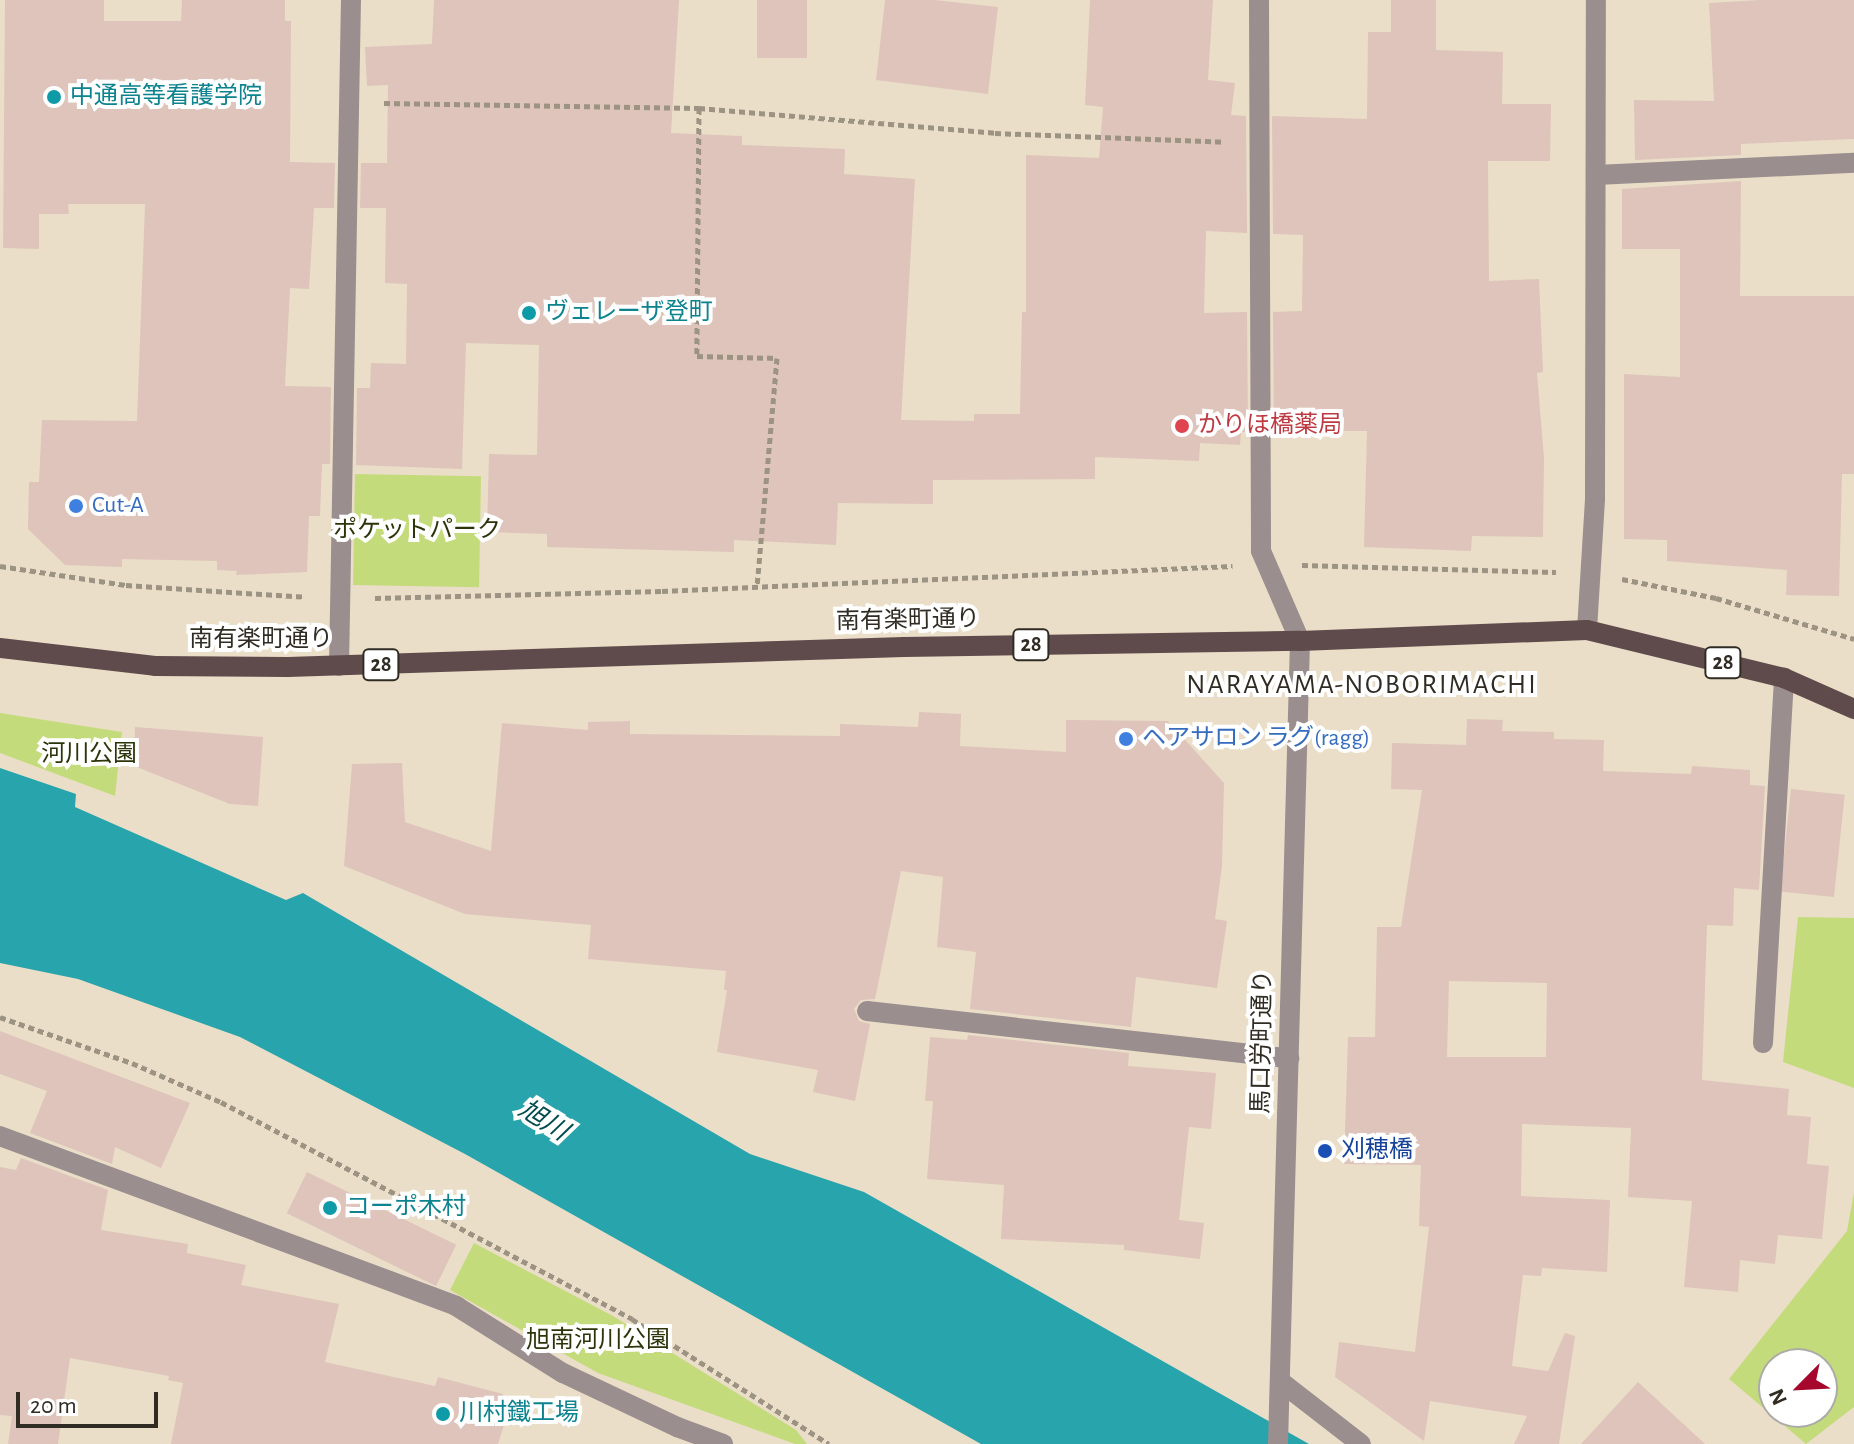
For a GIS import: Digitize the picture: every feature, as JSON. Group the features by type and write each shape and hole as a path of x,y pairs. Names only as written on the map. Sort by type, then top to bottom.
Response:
{"main road":[{"name":"南有楽町通り","path":"0,648 155,666 339,666 904,647 1300,641 1587,630 1784,678 1854,709"}],"street":[{"path":"339,666 351,0"},
{"path":"1259,0 1261,551 1300,641"},
{"path":"1587,630 1595,498 1596,0"},
{"path":"1596,175 1854,163"},
{"name":"馬口労町通り","path":"1278,1444 1300,641"},
{"path":"1763,1043 1784,678"},
{"path":"867,1011 1289,1058"},
{"path":"5,1137 456,1306 563,1373 675,1436 723,1444"},
{"path":"1281,1382 1361,1444"}],"path":[{"path":"351,102 699,108 995,133 1259,144"},
{"path":"699,108 697,356 777,358 757,587"},
{"path":"0,566 126,585 340,599 757,587 1267,564 1591,573 1716,598 1854,639"},
{"path":"0,1017 132,1063 249,1117 632,1319 829,1444"}],"green space":[{"name":"ポケットパーク","path":"355,474 481,476 479,587 353,585"},
{"name":"河川公園","path":"0,713 122,732 115,796 0,753"},
{"path":"1798,917 1854,918 1854,1088 1783,1062"},
{"path":"1854,1192 1854,1407 1838,1419 1838,1348 1758,1348 1758,1403 1729,1379 1847,1231"},
{"name":"旭南河川公園","path":"474,1243 613,1316 796,1430 807,1444 795,1444 598,1373 450,1290"},
{"path":"1787,1428 1827,1428 1806,1444"}],"water":[{"name":"旭川","path":"0,768 76,794 75,807 286,900 303,893 750,1154 864,1192 1309,1444 981,1444 465,1154 240,1037 78,979 0,963"}],"building":[{"path":"5,0 104,0 104,21 181,21 182,0 285,0 285,21 291,21 290,162 335,163 334,208 314,208 309,289 290,288 285,386 331,387 330,464 322,464 320,516 309,516 307,572 236,575 237,571 217,570 217,561 122,559 122,567 65,565 28,529 29,482 39,482 42,420 137,421 145,204 68,204 69,214 39,214 39,249 3,248"},
{"path":"434,0 679,0 671,133 742,136 742,145 845,149 844,174 915,179 901,420 974,421 974,414 1020,414 1022,312 1026,312 1026,155 1099,158 1103,107 1085,105 1090,0 1213,0 1208,80 1235,83 1231,115 1246,116 1247,233 1206,231 1204,313 1247,312 1248,432 1241,432 1240,445 1200,443 1199,461 1095,457 1095,479 933,480 933,504 838,503 836,545 734,540 734,552 547,547 547,534 487,532 489,454 537,455 539,345 466,343 462,469 356,465 357,388 370,388 371,363 406,364 407,284 385,283 386,208 360,208 361,163 387,163 388,85 367,86 365,47 432,44"},
{"path":"757,0 807,0 807,58 757,58"},
{"path":"885,0 935,0 998,7 988,94 876,80"},
{"path":"1391,0 1436,0 1436,50 1503,52 1502,104 1551,104 1550,161 1488,161 1489,281 1539,279 1543,372 1537,373 1544,458 1543,537 1472,536 1471,551 1364,547 1367,431 1274,431 1273,312 1302,311 1303,235 1273,234 1272,116 1367,119 1368,32 1391,32"},
{"path":"1854,0 1854,139 1741,144 1741,155 1635,160 1634,100 1714,101 1709,3"},
{"path":"1741,181 1740,296 1854,296 1854,474 1842,474 1839,596 1786,595 1787,570 1667,561 1667,540 1624,539 1624,374 1680,377 1680,249 1622,249 1622,189"},
{"path":"919,712 961,714 960,746 1066,752 1066,720 1168,721 1224,783 1222,866 1215,919 1227,921 1217,988 1136,977 1131,1027 970,1009 976,952 937,947 943,877 901,871 875,999 861,1000 854,1009 859,1021 870,1024 855,1101 813,1092 818,1070 717,1052 727,990 724,990 726,971 588,959 591,925 465,914 344,866 352,764 402,763 405,822 491,851 502,723 588,730 588,722 630,721 630,734 840,736 840,724 918,727"},
{"path":"1467,719 1503,720 1502,731 1554,732 1554,739 1604,740 1603,771 1691,774 1692,766 1750,770 1750,785 1765,786 1759,890 1734,888 1733,926 1707,925 1702,1080 1789,1089 1787,1115 1811,1117 1807,1164 1829,1166 1822,1239 1778,1235 1775,1264 1740,1260 1738,1292 1684,1287 1692,1201 1628,1197 1631,1128 1522,1124 1521,1196 1610,1200 1607,1272 1542,1268 1541,1276 1523,1275 1512,1366 1548,1371 1565,1333 1575,1336 1559,1444 1514,1444 1527,1416 1430,1401 1424,1441 1335,1377 1339,1342 1415,1352 1429,1227 1419,1226 1421,1165 1344,1164 1348,1037 1375,1037 1377,927 1401,927 1422,790 1391,789 1392,743 1466,745","holes":["1449,981 1547,983 1546,1057 1447,1057"]},
{"path":"135,727 263,737 258,806 230,804 134,766"},
{"path":"1791,789 1845,795 1834,897 1780,891"},
{"path":"0,1031 190,1103 161,1168 115,1147 112,1164 30,1133 47,1091 0,1074"},
{"path":"968,1035 1129,1053 1128,1066 1216,1073 1211,1129 1189,1127 1179,1220 1204,1223 1200,1259 1124,1250 1124,1245 1001,1239 1004,1185 927,1179 933,1101 925,1101 930,1037 967,1040"},
{"path":"21,1158 108,1190 101,1230 188,1244 187,1253 246,1265 241,1285 339,1304 325,1362 435,1386 438,1377 503,1394 501,1403 510,1406 498,1444 171,1444 183,1383 168,1380 169,1376 70,1358 58,1444 8,1444 12,1416 0,1415 0,1167 16,1170"},
{"path":"307,1172 456,1245 436,1286 287,1213"},
{"path":"1638,1382 1705,1444 1581,1444"}],"place":[{"name":"中通高等看護学院","path":"54,97"},
{"name":"ヴェレーザ登町","path":"529,313"},
{"name":"かりほ橋薬局","path":"1182,426"},
{"name":"Cut-A","path":"76,506"},
{"name":"ヘアサロン ラグ(ragg)","path":"1126,739"},
{"name":"刈穂橋","path":"1325,1151"},
{"name":"コーポ木村","path":"330,1208"},
{"name":"川村鐵工場","path":"443,1414"}],"district":[{"name":"NARAYAMA-NOBORIMACHI","path":"1362,685"}]}
